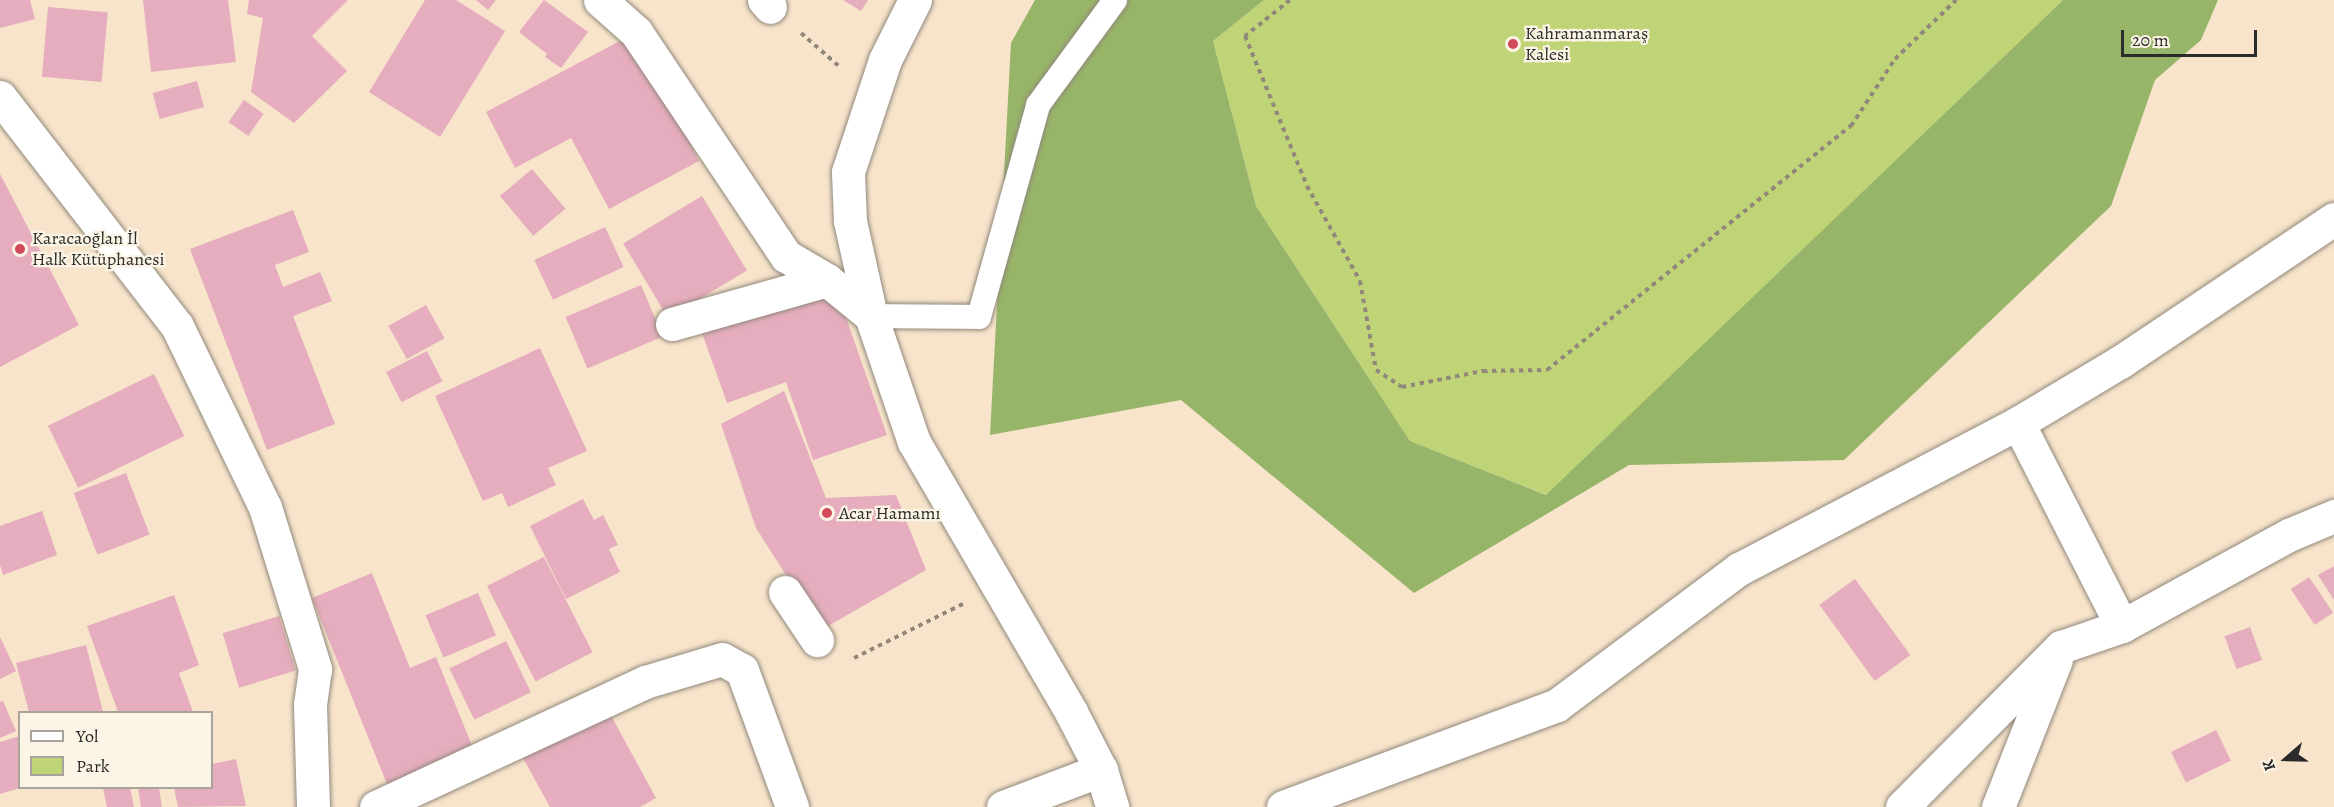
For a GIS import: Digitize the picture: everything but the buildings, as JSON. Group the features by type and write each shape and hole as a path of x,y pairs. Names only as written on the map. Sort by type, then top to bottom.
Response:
{"street":[{"path":"600,0 636,32 786,256 827,280 871,316"},
{"path":"915,0 885,60 875,97 848,172 850,221 871,316 914,442 1101,770 1112,807"},
{"path":"0,98 177,326 265,507 315,669 310,705 313,807"},
{"path":"1283,807 1557,705 1739,569 2018,423 2120,362 2334,219"},
{"path":"672,324 827,280"},
{"path":"2018,423 2122,626"},
{"path":"1902,807 2061,647 2122,626 2291,534 2334,516"},
{"path":"785,592 817,640"},
{"path":"1998,807 2061,647"},
{"path":"376,807 645,682 722,659 742,670 792,807"},
{"path":"1003,807 1101,770"}],"lane":[{"path":"871,316 979,317 1038,105 1115,0"}],"path":[{"path":"1290,0 1245,36 1307,186 1360,281 1376,370 1402,387 1483,371 1547,370 1851,126 1895,59 1956,0"},
{"path":"767,3 875,97"},
{"path":"817,640 833,669 998,586"}],"green space":[{"path":"1035,0 1264,0 1213,41 1256,206 1410,441 1546,495 2063,0 2218,0 2201,40 2155,80 2111,206 1844,460 1629,465 1414,593 1181,400 990,435 1011,43"},
{"path":"1264,0 2063,0 1547,495 1410,441 1256,206 1213,41"}],"place":[{"name":"Kahramanmaraş Kalesi","path":"1513,44"},
{"name":"Karacaoğlan İl Halk Kütüphanesi","path":"20,249"},
{"name":"Acar Hamamı","path":"827,513"}]}
